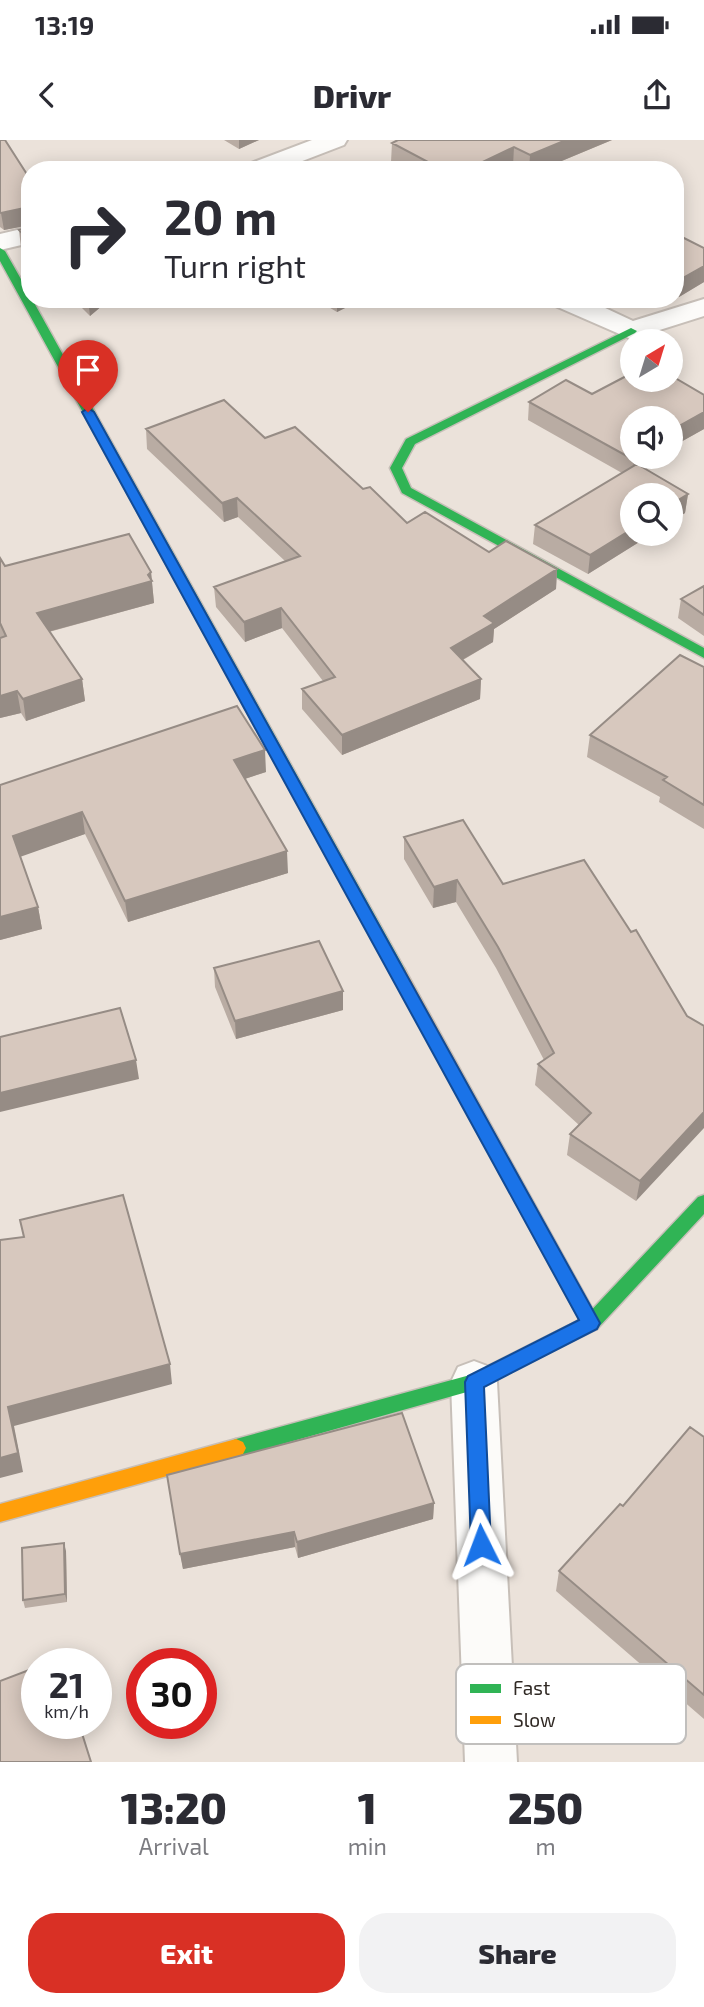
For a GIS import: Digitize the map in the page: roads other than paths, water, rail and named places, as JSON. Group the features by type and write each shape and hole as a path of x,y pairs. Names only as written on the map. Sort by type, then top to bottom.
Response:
{"street":[{"path":"285,161 335,140"},
{"path":"0,242 21,237"},
{"path":"0,251 21,289"},
{"path":"637,329 704,307"},
{"path":"31,308 591,1323"},
{"path":"582,308 627,329"},
{"path":"620,337 410,442 396,468 406,490 704,654"},
{"path":"0,1513 474,1382 591,1323 704,1202"},
{"path":"474,1382 487,1664"},
{"path":"490,1744 491,1762"}]}
